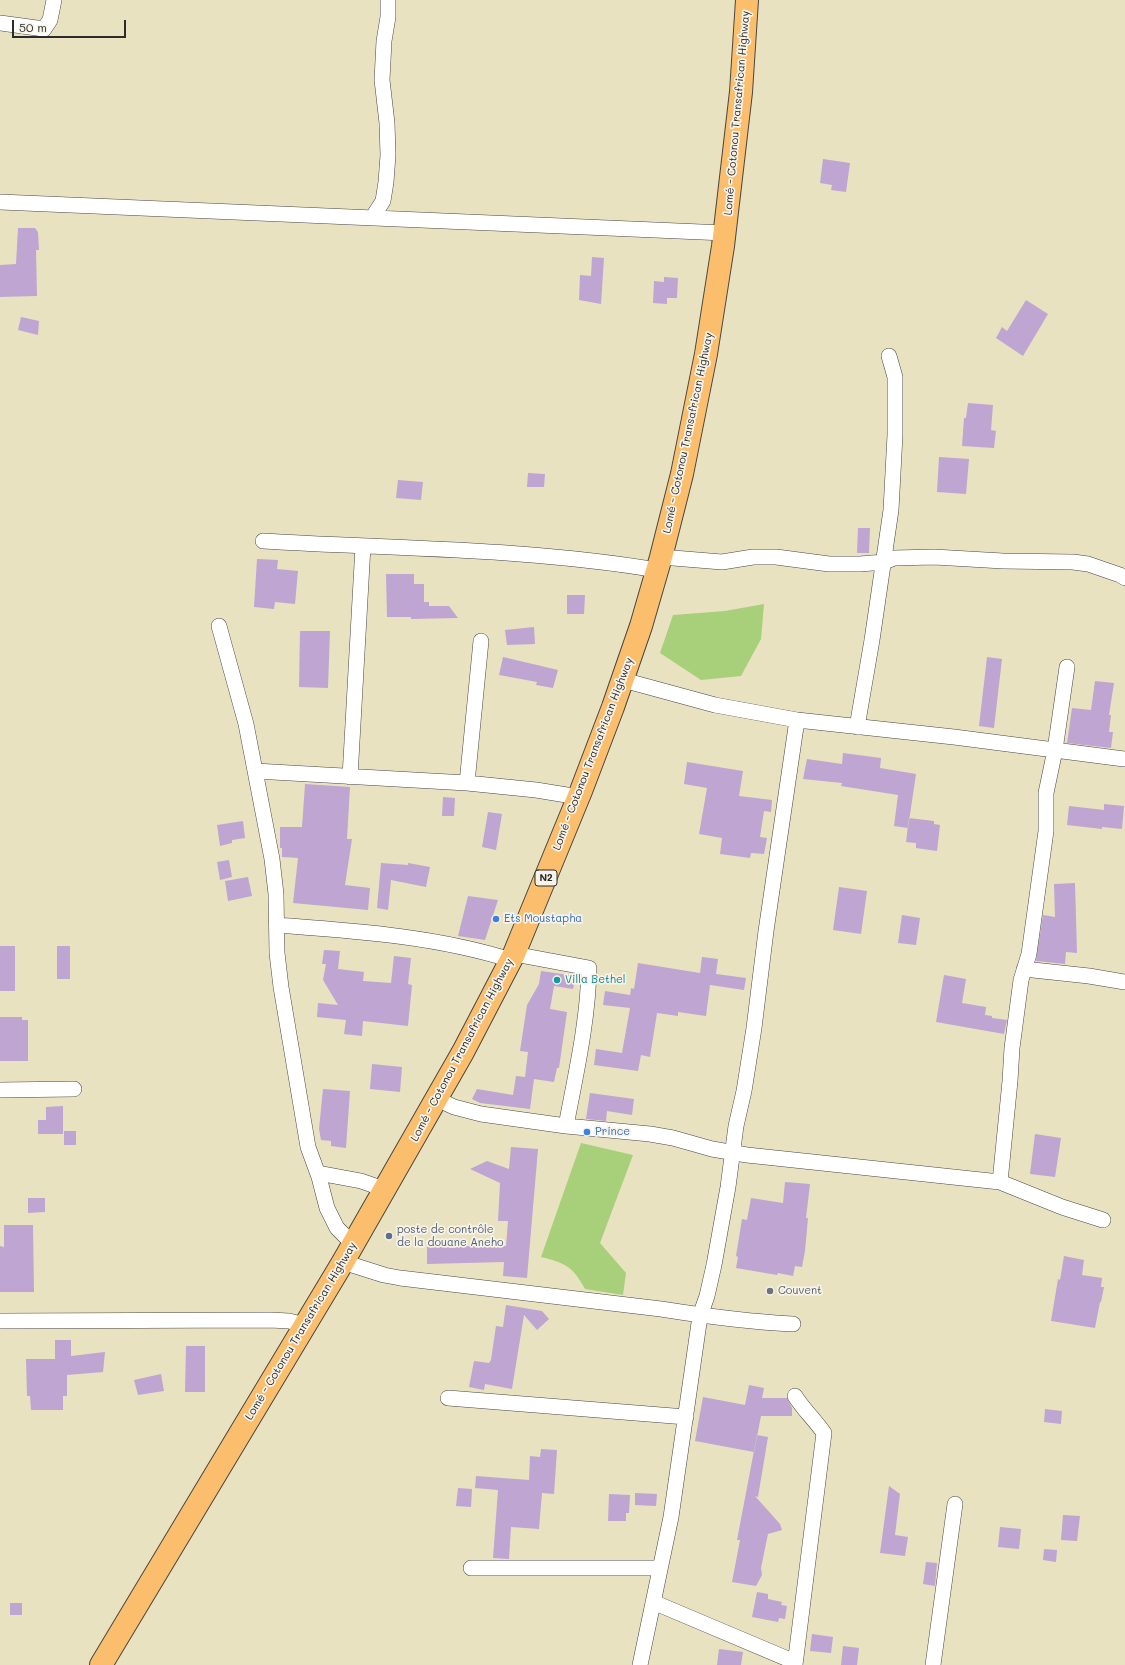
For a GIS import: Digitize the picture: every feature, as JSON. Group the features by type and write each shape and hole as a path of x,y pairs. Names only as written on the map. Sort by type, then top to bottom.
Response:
{"highway":[{"name":"Lomé - Cotonou Transafrican Highway","path":"101,1665 348,1253 437,1099 487,1007 512,957 579,797 623,680 659,564 682,474 713,316 725,233 741,92 747,0"}],"street":[{"path":"0,23 44,29 50,20 54,0"},
{"path":"372,218 383,201 388,155 382,80 384,41 388,17 388,0"},
{"path":"0,202 725,233"},
{"path":"857,727 866,683 891,510 895,428 895,377 890,356"},
{"path":"263,541 452,550 659,564 722,562 753,556 776,557 829,564 860,564 884,562 894,558 934,557 1004,561 1073,562 1088,564 1125,578"},
{"path":"350,777 363,546"},
{"path":"219,626 245,717 272,859 276,894 277,953 281,987 308,1148 318,1173 326,1208 338,1228 348,1253 363,1270 395,1277 661,1309 700,1316 793,1324"},
{"path":"467,784 481,641"},
{"path":"1000,1182 1012,1048 1021,980 1029,954 1046,831 1046,793 1055,750 1067,668"},
{"path":"623,680 715,705 797,720 954,737 1124,759"},
{"path":"640,1665 671,1517 700,1316 707,1296 714,1265 728,1187 736,1126 754,1028 767,925 797,720"},
{"path":"255,771 467,784 536,790 579,797"},
{"path":"277,925 411,937 512,957 589,968 588,1006 566,1126"},
{"path":"1024,969 1089,976 1125,982"},
{"path":"0,1090 74,1089"},
{"path":"437,1099 454,1107 468,1111 566,1126 658,1135 691,1142 712,1150 732,1153 1000,1182 1062,1207 1104,1220"},
{"path":"318,1173 361,1181 384,1189"},
{"path":"0,1320 270,1320 305,1325"},
{"path":"653,1602 795,1664 824,1433 795,1396"},
{"path":"448,1398 686,1417"},
{"path":"933,1665 955,1504"},
{"path":"471,1568 660,1568"}],"green space":[{"path":"764,604 761,639 741,676 701,680 660,653 673,615 725,611"},
{"path":"581,1143 633,1155 600,1243 626,1273 623,1295 585,1289 577,1276 568,1267 557,1261 541,1257"}],"building":[{"path":"823,159 850,163 846,192 831,190 832,185 820,183"},
{"path":"18,228 35,228 38,232 39,250 36,250 37,296 0,297 0,265 16,264"},
{"path":"592,257 604,258 601,304 579,300 580,275 591,276"},
{"path":"664,277 678,278 677,298 667,298 667,304 653,303 654,281 664,282"},
{"path":"1026,300 1048,314 1023,356 996,338 1002,327 1007,331"},
{"path":"21,317 39,321 38,335 18,330"},
{"path":"968,403 993,405 991,430 996,431 994,448 962,446 964,418 966,418"},
{"path":"939,457 969,459 966,494 937,492"},
{"path":"528,473 545,474 544,487 527,487"},
{"path":"398,480 423,482 421,500 396,498"},
{"path":"858,528 870,528 869,553 857,553"},
{"path":"257,559 278,560 277,569 298,571 295,604 275,602 274,609 254,607"},
{"path":"386,574 414,574 414,584 424,584 424,602 429,602 429,606 449,606 458,618 411,619 411,617 387,617"},
{"path":"567,595 585,595 584,614 567,614"},
{"path":"534,627 535,644 507,645 505,630"},
{"path":"300,631 330,631 328,688 299,687"},
{"path":"503,657 558,670 553,688 536,685 537,682 499,675"},
{"path":"987,657 1002,659 994,728 979,726"},
{"path":"1095,681 1114,683 1109,715 1111,715 1109,732 1113,732 1111,748 1067,743 1072,708 1091,710"},
{"path":"843,753 881,758 880,768 916,774 908,828 894,826 898,795 841,786 842,783 803,779 807,759 842,764"},
{"path":"687,762 743,771 739,796 772,800 771,812 764,811 760,837 767,838 764,854 751,853 750,858 720,854 722,838 699,834 707,788 684,784"},
{"path":"305,784 350,787 347,839 352,839 345,885 370,888 368,910 293,903 298,858 282,857 282,848 280,848 280,827 302,827"},
{"path":"443,797 455,798 454,816 442,816"},
{"path":"1104,804 1124,806 1122,829 1102,827 1102,829 1067,825 1069,806 1104,810"},
{"path":"488,812 502,814 496,850 482,847"},
{"path":"909,818 934,821 934,824 940,825 937,851 916,848 916,843 906,842"},
{"path":"243,821 245,838 232,840 232,843 220,846 217,825"},
{"path":"229,860 232,877 220,880 217,862"},
{"path":"381,863 408,865 408,863 430,867 426,887 391,880 388,910 377,908"},
{"path":"248,877 252,896 228,901 225,881"},
{"path":"1075,883 1077,953 1066,952 1065,964 1036,961 1043,915 1055,917 1054,884"},
{"path":"839,887 867,891 861,934 833,930"},
{"path":"468,896 498,900 485,940 458,936"},
{"path":"902,915 920,918 916,945 898,943"},
{"path":"0,946 15,946 15,991 0,991"},
{"path":"57,946 70,946 70,979 57,979"},
{"path":"324,950 340,951 338,969 364,972 363,981 391,983 394,956 411,958 408,984 412,985 408,1026 363,1021 362,1036 344,1034 346,1020 317,1017 318,1003 338,1005 323,980 326,964 322,964"},
{"path":"702,957 718,959 716,974 746,978 744,990 710,985 706,1016 678,1012 678,1016 657,1013 650,1057 641,1055 638,1071 594,1065 596,1049 622,1053 630,1008 603,1005 605,991 630,995 631,988 634,989 638,963 700,973"},
{"path":"541,971 576,976 573,989 554,986 550,1009 567,1012 559,1068 557,1068 554,1082 534,1079 530,1109 480,1103 472,1099 477,1089 513,1095 516,1076 525,1077 528,1052 520,1051 527,1005 539,984"},
{"path":"944,975 966,979 962,1003 986,1007 985,1015 992,1016 992,1018 1007,1020 1004,1034 936,1022"},
{"path":"0,1017 22,1017 22,1020 28,1020 28,1061 0,1061"},
{"path":"372,1064 402,1067 400,1092 370,1089"},
{"path":"323,1089 350,1091 346,1148 331,1146 331,1141 321,1140 319,1129"},
{"path":"590,1093 634,1099 632,1115 607,1111 606,1121 586,1119"},
{"path":"63,1106 63,1134 38,1134 38,1120 46,1120 46,1107"},
{"path":"64,1131 76,1131 76,1145 64,1145"},
{"path":"1035,1134 1061,1138 1055,1177 1030,1174"},
{"path":"511,1147 538,1149 527,1278 503,1276 504,1262 427,1264 427,1247 439,1247 439,1243 452,1243 452,1246 506,1246 508,1221 498,1221 500,1183 470,1169 487,1161 509,1169"},
{"path":"785,1182 810,1184 806,1218 808,1218 805,1251 802,1267 795,1266 793,1276 778,1273 777,1275 736,1268 738,1257 736,1256 742,1219 747,1220 751,1198 783,1203"},
{"path":"28,1198 45,1198 45,1212 28,1213"},
{"path":"4,1225 33,1225 34,1292 0,1292 0,1246 4,1247"},
{"path":"1064,1256 1084,1260 1082,1275 1102,1278 1101,1287 1104,1287 1095,1328 1051,1321 1058,1279 1060,1280"},
{"path":"506,1305 542,1311 549,1319 537,1330 524,1315 512,1389 485,1384 484,1390 469,1387 474,1361 489,1363 491,1360 496,1326 503,1327"},
{"path":"55,1340 71,1340 71,1356 105,1352 103,1372 67,1375 67,1396 63,1396 63,1410 31,1410 30,1396 27,1396 26,1359 55,1359"},
{"path":"186,1346 205,1346 205,1392 185,1392"},
{"path":"161,1374 164,1391 138,1395 134,1380"},
{"path":"749,1385 764,1388 762,1398 787,1398 792,1408 792,1416 761,1416 754,1452 695,1441 703,1397 745,1405"},
{"path":"1045,1409 1062,1411 1061,1424 1044,1422"},
{"path":"757,1435 768,1437 758,1497 755,1496 780,1524 782,1530 768,1534 761,1568 762,1575 756,1586 732,1582 740,1540 737,1540"},
{"path":"541,1449 557,1450 554,1494 542,1493 539,1529 511,1527 509,1559 493,1558 498,1490 475,1488 476,1476 529,1480 530,1456 540,1457"},
{"path":"889,1486 900,1494 895,1535 908,1537 905,1556 880,1553"},
{"path":"458,1488 472,1489 471,1507 456,1506"},
{"path":"635,1493 657,1494 656,1506 635,1505"},
{"path":"609,1494 630,1495 629,1513 626,1513 626,1521 608,1521"},
{"path":"1063,1515 1080,1516 1077,1541 1061,1540"},
{"path":"1000,1527 1021,1529 1019,1549 998,1547"},
{"path":"1044,1549 1057,1550 1056,1562 1043,1560"},
{"path":"926,1562 937,1563 935,1586 923,1584"},
{"path":"757,1592 768,1594 768,1599 782,1602 781,1605 787,1606 785,1619 779,1618 778,1622 752,1617"},
{"path":"10,1603 22,1603 22,1615 10,1615"},
{"path":"812,1634 833,1637 831,1653 810,1651"},
{"path":"843,1646 859,1648 857,1665 841,1665"},
{"path":"719,1649 743,1652 741,1665 717,1665"}],"place":[{"name":"Ets Moustapha","path":"496,919"},
{"name":"Villa Bethel","path":"557,980"},
{"name":"Prince","path":"587,1132"},
{"name":"poste de contrôle de la douane Aneho","path":"389,1236"},
{"name":"Couvent","path":"770,1291"}]}
